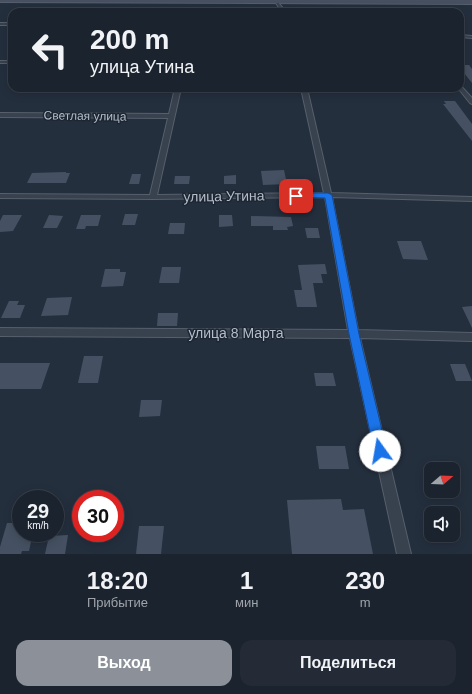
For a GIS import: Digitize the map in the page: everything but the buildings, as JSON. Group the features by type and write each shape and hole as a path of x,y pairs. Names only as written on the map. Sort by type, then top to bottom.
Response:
{"main road":[{"path":"0,0 472,2"}],"street":[{"path":"275,1 281,8"},
{"path":"153,197 177,92"},
{"path":"305,92 328,195 354,334 404,554"},
{"path":"464,92 472,102"},
{"name":"Светлая улица","path":"0,115 171,116"},
{"name":"улица Утина","path":"0,196 153,197 328,195 472,199"},
{"name":"улица 8 Марта","path":"0,332 472,336"}],"route":[{"path":"296,196 328,195 354,334 380,451"}]}
